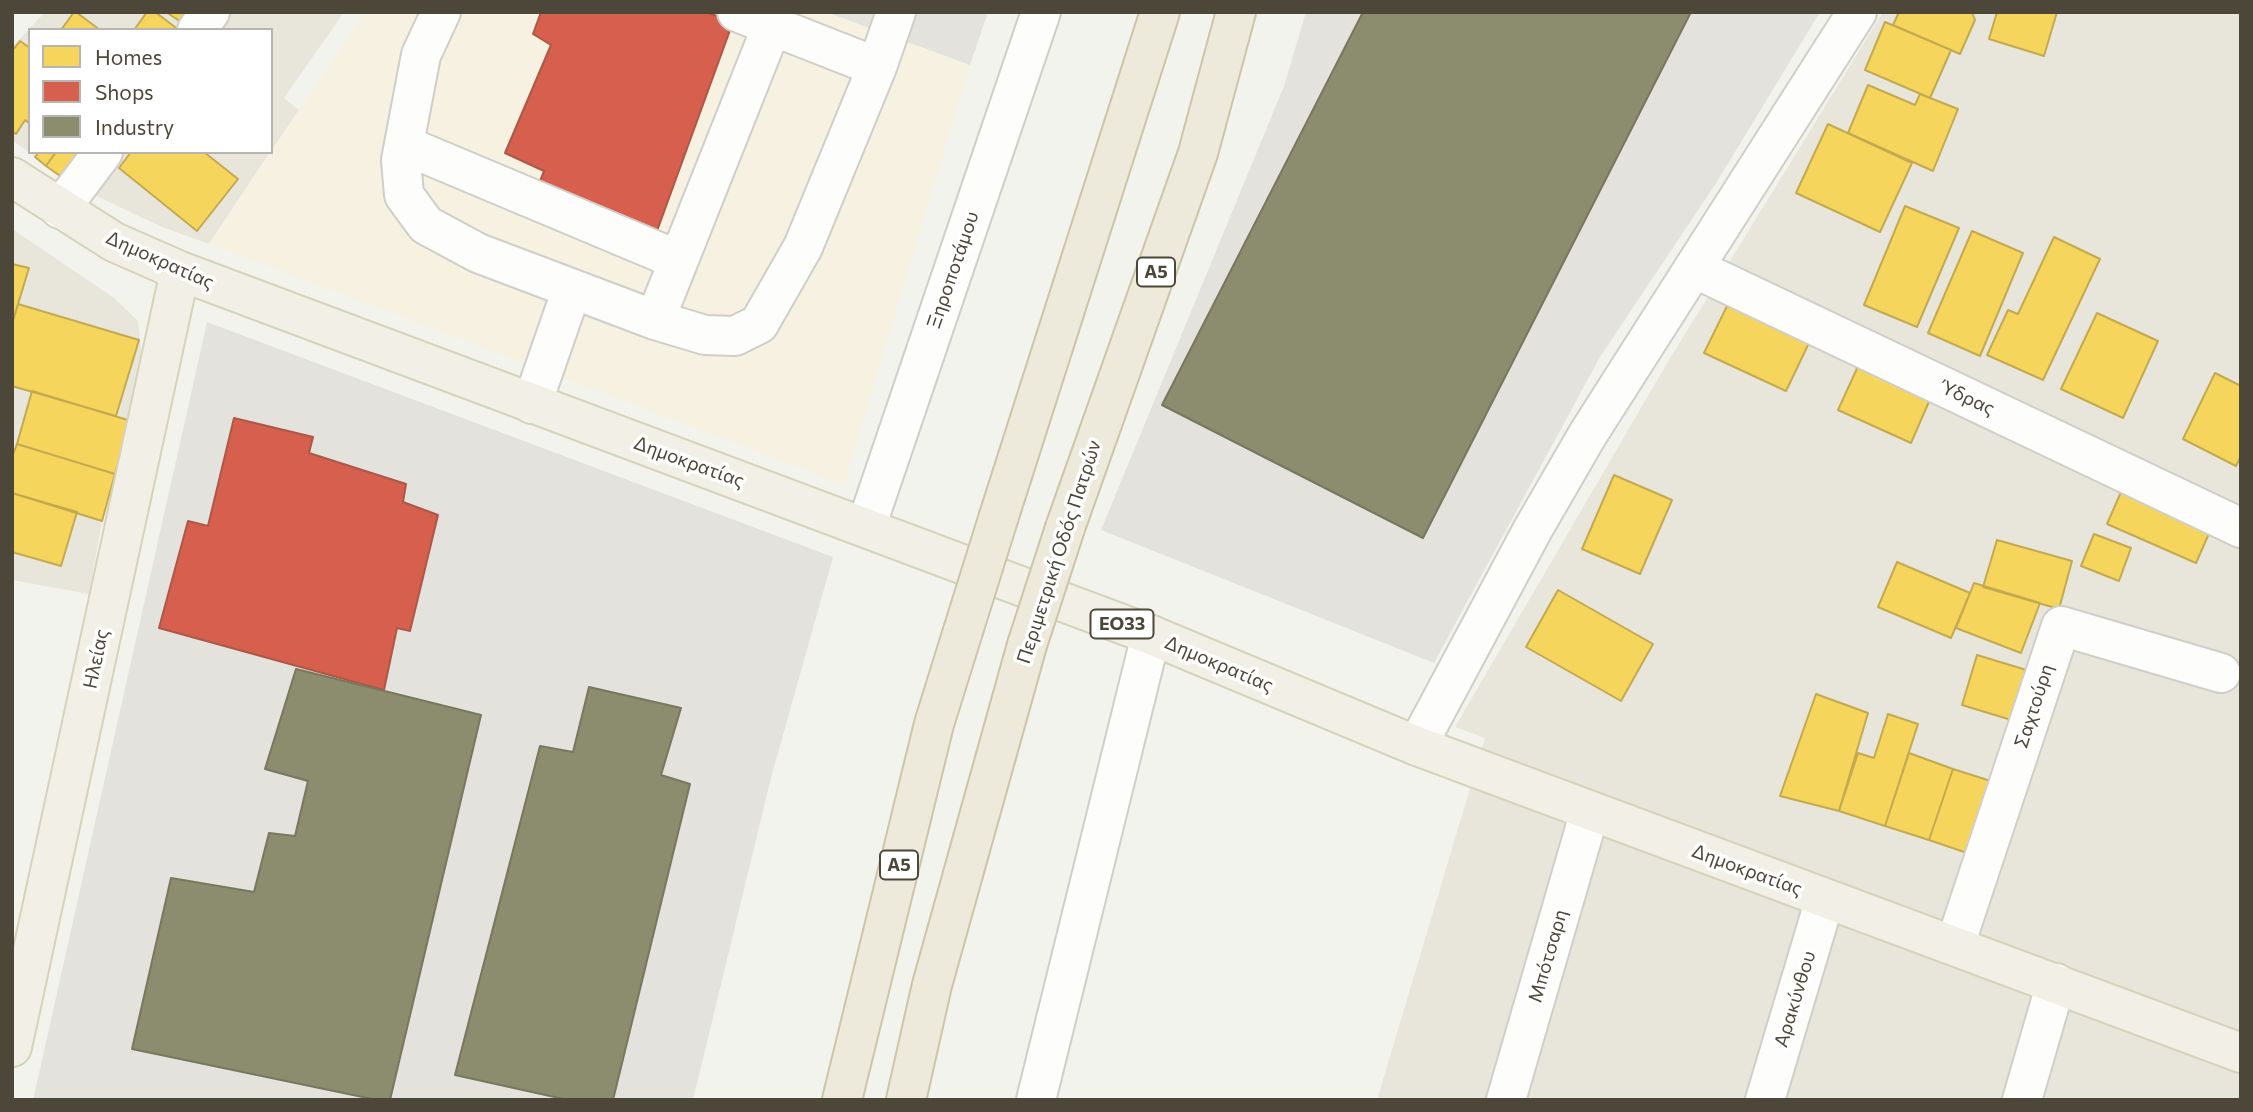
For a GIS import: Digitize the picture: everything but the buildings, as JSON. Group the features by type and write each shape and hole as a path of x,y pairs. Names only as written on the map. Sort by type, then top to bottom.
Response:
{"highway":[{"name":"Α5","path":"842,1100 934,724 1160,12"},
{"name":"Περιμετρική Οδός Πατρών","path":"906,1100 932,985 1027,645 1198,153 1236,12"}],"main road":[{"name":"Δημοκρατίας","path":"12,177 114,242 180,271 1151,635 1417,746 2241,1053"},
{"name":"Ηλείας","path":"12,1047 180,271"}],"street":[{"path":"198,28 210,12"},
{"path":"441,12 421,54 401,160 404,195 426,225 478,253 655,320 705,335 735,336 759,324 803,247 877,67 896,12"},
{"name":"Ξηροποτάμου","path":"866,527 1041,12"},
{"path":"1417,746 1533,529 1629,366 1857,12"},
{"path":"655,320 678,260 755,19 877,67"},
{"path":"404,145 678,260"},
{"path":"60,209 101,154"},
{"name":"Ύδρας","path":"1694,268 2241,528"},
{"path":"532,404 572,289"},
{"name":"Σαχτούρη","path":"1955,945 2061,626 2221,673"},
{"path":"1036,1100 1151,635"},
{"name":"Μπότσαρη","path":"1506,1100 1590,811"},
{"name":"Αρακύνθου","path":"1765,1100 1825,899"},
{"path":"2022,1100 2056,983"}],"shaded area":[{"path":"45,12 344,12 284,98 299,110 273,148 273,28 30,28"},
{"path":"365,12 826,12 970,65 844,485 209,244 270,154 273,154 273,149"},
{"path":"826,12 988,12 970,65"},
{"path":"1306,12 1820,12 1715,185 1600,357 1434,663 1101,530 1284,86"},
{"path":"1883,12 2241,12 2241,1100 1377,1100 1485,738 1455,727 1666,365"},
{"path":"28,30 28,152 12,140 12,47"},
{"path":"31,154 269,154 209,244 162,227 73,185"},
{"path":"12,229 113,297 138,321 143,364 102,521 89,594 12,580"},
{"path":"207,322 833,557 771,778 693,1100 33,1100"}]}
